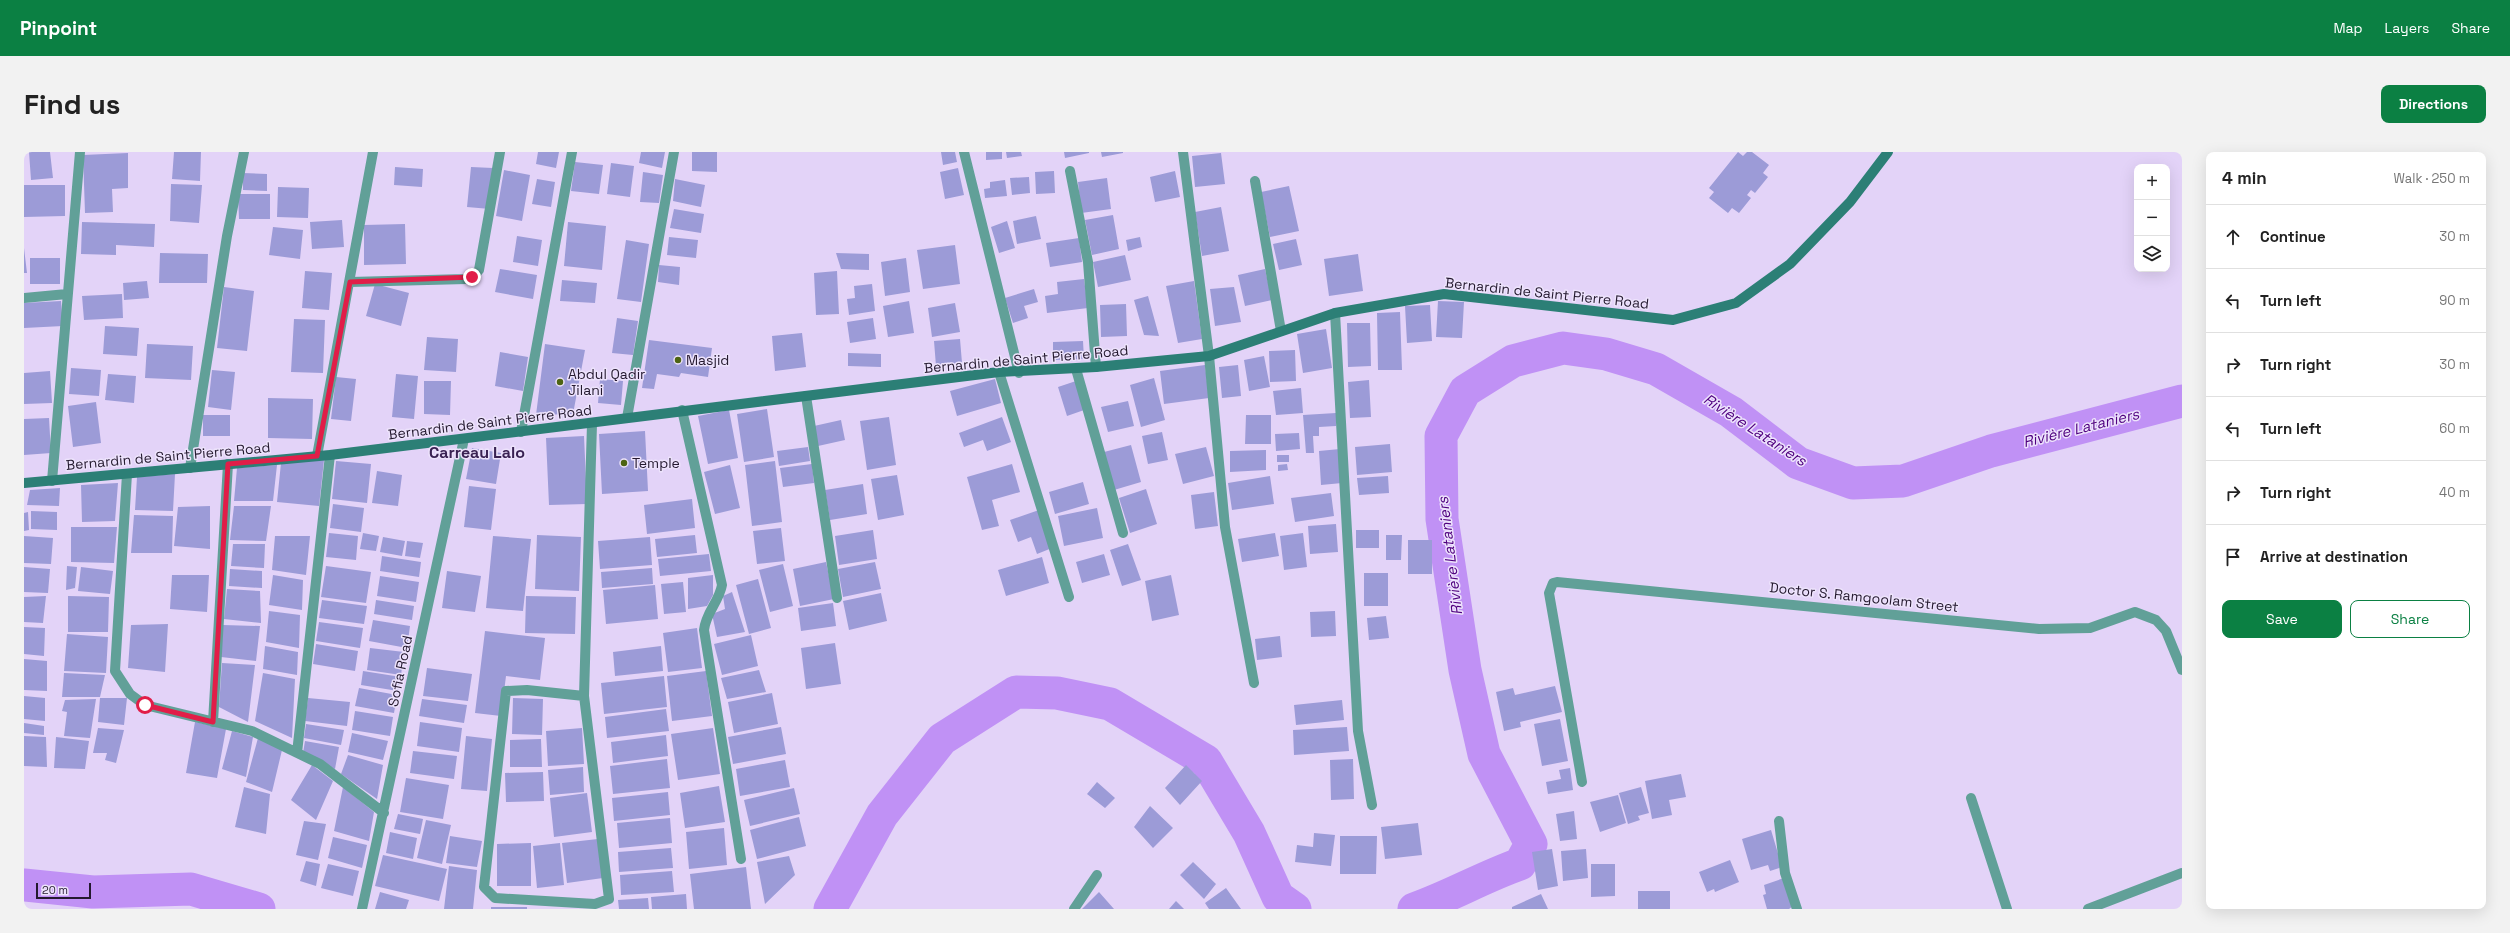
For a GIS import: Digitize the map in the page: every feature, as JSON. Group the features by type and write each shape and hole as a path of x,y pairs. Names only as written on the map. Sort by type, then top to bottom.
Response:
{"main road":[{"name":"Bernardin de Saint Pierre Road","path":"24,483 330,455 592,424 682,410 999,372 1019,373 1076,369 1209,356 1334,313 1444,294 1673,320 1736,303 1790,264 1850,202 1888,152"}],"street":[{"path":"52,481 80,152"},
{"path":"190,468 227,236 244,152"},
{"path":"317,456 373,152"},
{"path":"350,282 466,279 475,275 478,270 500,152"},
{"path":"521,432 572,152"},
{"path":"627,418 674,152"},
{"path":"964,152 1019,373"},
{"path":"1183,152 1209,356 1225,527 1254,683"},
{"path":"1070,171 1088,262 1096,367"},
{"path":"1255,180 1281,332"},
{"path":"24,298 67,294"},
{"path":"1334,313 1358,731 1372,805"},
{"path":"1076,369 1123,533"},
{"path":"999,372 1069,596"},
{"path":"806,396 836,598"},
{"path":"682,410 722,585 719,597 708,613 704,630 741,859"},
{"path":"584,696 527,690 506,691 484,887 495,898 595,904 609,899 584,696 592,424"},
{"name":"Sofia Road","path":"362,909 464,439"},
{"path":"297,753 330,455"},
{"path":"213,722 228,464"},
{"path":"128,474 115,671 130,694 145,705 252,731 320,764 384,813"},
{"name":"Doctor S. Ramgoolam Street","path":"1582,782 1548,593 1553,584 1566,581 2039,629 2090,628 2135,612 2156,620 2166,631 2182,670"},
{"path":"1971,798 2006,909"},
{"path":"1779,821 1786,873 1797,909"},
{"path":"2088,909 2182,873"},
{"path":"1074,909 1097,875"}],"building":[{"path":"29,152 50,152 53,178 31,180"},
{"path":"174,152 201,152 200,181 172,179"},
{"path":"538,152 559,152 556,168 536,164"},
{"path":"641,152 665,152 662,168 639,163"},
{"path":"692,152 717,152 717,172 692,171"},
{"path":"941,152 955,152 957,162 943,165"},
{"path":"986,152 1002,152 1002,159 986,160"},
{"path":"1006,152 1021,152 1022,156 1007,158"},
{"path":"1064,152 1089,152 1089,153 1065,158"},
{"path":"1101,152 1123,152 1123,153 1102,157"},
{"path":"1738,152 1743,156 1747,152 1752,152 1769,165 1763,173 1768,177 1755,193 1751,190 1747,195 1751,198 1739,213 1732,208 1728,213 1709,198 1714,192 1709,188"},
{"path":"128,153 128,188 112,189 113,212 85,213 83,155"},
{"path":"1221,153 1225,184 1195,187 1192,156"},
{"path":"575,162 603,165 599,194 571,191"},
{"path":"611,163 634,166 630,197 607,194"},
{"path":"395,167 423,169 422,187 394,185"},
{"path":"471,167 493,168 490,209 467,207"},
{"path":"958,168 964,195 945,199 940,172"},
{"path":"504,170 530,175 522,221 496,216"},
{"path":"1054,171 1055,193 1036,194 1035,172"},
{"path":"1175,171 1180,197 1155,202 1150,177"},
{"path":"643,172 663,175 659,203 640,202"},
{"path":"243,173 267,174 267,191 243,190"},
{"path":"1029,177 1030,193 1012,195 1010,178"},
{"path":"1107,178 1111,209 1081,213 1078,182"},
{"path":"537,179 555,182 551,207 532,204"},
{"path":"675,179 705,185 701,207 673,201"},
{"path":"1005,180 1007,196 985,198 984,189 990,188 990,182"},
{"path":"171,184 202,185 199,223 170,221"},
{"path":"24,185 65,185 65,216 24,217"},
{"path":"1289,186 1299,231 1270,237 1261,192"},
{"path":"278,187 309,188 308,218 277,217"},
{"path":"238,194 270,194 270,219 239,219"},
{"path":"1221,207 1229,251 1202,256 1195,212"},
{"path":"674,209 704,214 701,233 670,228"},
{"path":"1113,215 1119,249 1092,255 1085,220"},
{"path":"1036,216 1041,239 1017,244 1013,221"},
{"path":"342,220 344,247 312,249 310,222"},
{"path":"1007,221 1015,248 999,253 991,227"},
{"path":"82,222 155,224 154,247 116,245 116,255 81,254"},
{"path":"568,222 606,226 602,270 564,266"},
{"path":"405,224 406,264 364,265 364,225"},
{"path":"273,227 303,230 300,259 269,255"},
{"path":"517,236 542,240 538,266 513,262"},
{"path":"669,237 698,240 696,258 667,255"},
{"path":"1140,237 1142,247 1128,251 1126,240"},
{"path":"1079,238 1082,262 1050,267 1046,243"},
{"path":"1296,239 1302,265 1279,270 1273,244"},
{"path":"626,240 649,244 641,302 617,299"},
{"path":"955,245 960,284 923,289 917,250"},
{"path":"24,248 27,273 24,273"},
{"path":"160,253 208,254 207,283 159,283"},
{"path":"836,253 869,254 869,270 841,269"},
{"path":"1358,254 1363,291 1329,296 1324,259"},
{"path":"1125,255 1131,280 1098,287 1093,262"},
{"path":"30,258 60,258 60,284 30,284"},
{"path":"906,258 910,292 885,296 881,262"},
{"path":"659,265 680,267 679,285 658,282"},
{"path":"500,269 537,275 533,299 495,292"},
{"path":"1265,269 1272,300 1245,306 1238,275"},
{"path":"305,271 332,273 329,310 302,308"},
{"path":"837,271 839,314 816,315 814,273"},
{"path":"1084,279 1088,308 1047,313 1045,296 1058,294 1057,282"},
{"path":"562,280 597,283 595,303 560,301"},
{"path":"147,281 149,298 124,300 123,283"},
{"path":"1194,281 1202,339 1178,343 1166,286"},
{"path":"375,284 409,293 401,326 366,316"},
{"path":"872,284 875,311 849,315 847,299 855,298 854,286"},
{"path":"224,287 254,291 247,351 217,348"},
{"path":"1234,287 1241,322 1215,326 1210,289"},
{"path":"1034,289 1038,302 1024,306 1028,318 1013,323 1005,298"},
{"path":"122,294 123,318 84,320 82,296"},
{"path":"1148,296 1159,336 1144,335 1134,300"},
{"path":"61,301 63,326 24,328 24,303"},
{"path":"909,301 914,333 888,337 883,306"},
{"path":"1438,301 1464,302 1462,338 1436,337"},
{"path":"955,303 960,332 932,337 928,308"},
{"path":"1126,304 1127,336 1101,337 1100,305"},
{"path":"1430,305 1432,341 1407,343 1405,306"},
{"path":"1400,312 1402,370 1378,370 1377,313"},
{"path":"617,318 638,321 633,355 612,353"},
{"path":"873,318 876,339 850,343 847,322"},
{"path":"294,319 325,320 323,373 291,372"},
{"path":"1347,323 1370,323 1371,366 1348,367"},
{"path":"105,326 139,328 137,356 103,354"},
{"path":"1326,329 1332,368 1303,373 1297,334"},
{"path":"802,333 806,367 775,371 772,336"},
{"path":"427,337 458,339 456,372 424,370"},
{"path":"960,339 962,363 936,366 934,341"},
{"name":"Masjid","path":"649,340 712,348 708,377 681,373 679,377 657,374 654,389 642,388"},
{"path":"1083,341 1084,359 1053,360 1053,342"},
{"path":"147,344 193,346 191,380 145,378"},
{"name":"Abdul Qadir Jilani","path":"545,344 585,350 573,414 536,415"},
{"path":"1295,350 1296,381 1270,382 1269,351"},
{"path":"500,352 528,357 523,391 495,386"},
{"path":"848,353 881,354 881,367 848,366"},
{"path":"1264,356 1270,387 1249,391 1244,360"},
{"path":"1205,365 1209,398 1164,404 1160,371"},
{"path":"1238,365 1241,396 1222,398 1219,367"},
{"path":"71,368 101,370 99,396 69,394"},
{"path":"212,370 235,372 231,410 208,407"},
{"path":"50,371 52,403 24,404 24,373"},
{"path":"108,374 136,376 134,403 105,400"},
{"path":"396,374 418,376 414,419 392,417"},
{"path":"336,377 356,379 351,421 331,419"},
{"path":"1154,378 1165,420 1141,427 1130,385"},
{"path":"600,379 623,381 621,405 598,403"},
{"path":"995,379 1001,403 957,416 950,391"},
{"path":"1079,380 1087,409 1067,416 1058,387"},
{"path":"1369,380 1371,417 1350,418 1348,382"},
{"path":"424,381 451,381 450,415 424,414"},
{"path":"1301,388 1303,413 1276,415 1273,391"},
{"path":"268,398 313,399 312,439 268,438"},
{"path":"1128,401 1134,426 1108,432 1101,407"},
{"path":"96,402 101,443 73,447 68,406"},
{"path":"767,409 774,457 744,462 737,414"},
{"path":"729,410 738,458 708,464 698,416"},
{"path":"1336,413 1336,426 1319,427 1319,436 1313,436 1314,453 1306,453 1303,415"},
{"path":"203,415 230,415 230,436 203,436"},
{"path":"1246,415 1271,415 1271,444 1245,444"},
{"path":"889,417 896,465 867,470 860,421"},
{"path":"1002,417 1011,442 987,451 983,440 964,447 959,433"},
{"path":"49,418 51,453 24,455 24,419"},
{"path":"841,420 845,440 818,446 814,426"},
{"name":"Temple","path":"645,431 648,491 602,494 599,434"},
{"path":"1162,432 1168,460 1148,464 1142,436"},
{"path":"1299,433 1300,449 1276,451 1275,434"},
{"path":"584,436 587,504 549,505 546,438"},
{"path":"1390,444 1392,472 1357,475 1355,447"},
{"path":"1131,445 1141,482 1114,490 1104,452"},
{"path":"808,447 810,461 779,466 777,451"},
{"path":"1206,447 1214,476 1183,484 1175,454"},
{"path":"472,448 501,453 496,484 466,479"},
{"path":"1340,449 1342,483 1321,485 1319,451"},
{"path":"1266,450 1266,470 1230,472 1230,451"},
{"path":"1277,455 1289,455 1289,462 1277,462"},
{"path":"324,460 319,506 277,502 281,463"},
{"path":"336,461 371,464 367,503 332,499"},
{"path":"775,461 782,522 752,526 745,465"},
{"path":"812,464 814,483 783,487 780,468"},
{"path":"1012,464 1020,492 992,500 999,526 982,530 967,477"},
{"path":"1287,464 1288,470 1278,471 1278,465"},
{"path":"277,465 273,501 234,501 237,468"},
{"path":"730,465 740,508 715,514 704,472"},
{"path":"377,471 402,475 398,506 372,503"},
{"path":"175,474 173,511 135,510 137,477"},
{"path":"897,475 904,515 878,520 871,479"},
{"path":"1270,476 1274,504 1232,510 1228,483"},
{"path":"1388,476 1389,493 1359,495 1357,478"},
{"path":"1083,482 1089,504 1055,514 1049,492"},
{"path":"118,483 115,521 82,522 81,485"},
{"path":"863,484 867,514 830,520 825,490"},
{"path":"469,486 496,489 491,530 464,527"},
{"path":"60,488 59,506 27,505 30,490"},
{"path":"1146,489 1157,524 1130,533 1119,498"},
{"path":"1214,492 1218,526 1195,529 1191,495"},
{"path":"1331,493 1334,516 1295,522 1291,498"},
{"path":"692,499 695,528 647,534 644,505"},
{"path":"333,504 364,508 361,532 330,528"},
{"path":"210,506 210,549 174,546 178,507"},
{"path":"234,506 271,506 266,541 230,540"},
{"path":"1097,508 1103,538 1064,546 1058,516"},
{"path":"1039,510 1052,548 1037,554 1031,537 1018,542 1010,520"},
{"path":"31,511 57,512 57,530 31,529"},
{"path":"28,512 29,530 24,531 24,513"},
{"path":"134,515 173,516 172,553 131,553"},
{"path":"1336,524 1338,552 1310,554 1308,526"},
{"path":"71,527 117,527 114,563 71,562"},
{"path":"781,528 785,561 757,564 753,531"},
{"path":"873,530 877,559 839,565 835,536"},
{"path":"1356,530 1379,530 1379,548 1356,548"},
{"path":"329,533 358,536 356,560 326,557"},
{"path":"363,533 379,536 376,551 360,549"},
{"path":"1275,533 1279,556 1242,562 1238,539"},
{"path":"1303,533 1307,567 1284,570 1280,536"},
{"path":"537,535 581,537 579,591 535,589"},
{"path":"695,535 697,553 657,557 655,539"},
{"path":"1386,535 1402,535 1401,560 1386,560"},
{"path":"24,536 53,538 51,564 24,563"},
{"path":"275,536 310,536 306,575 272,570"},
{"path":"493,536 531,539 523,611 486,608"},
{"path":"383,537 405,541 402,556 380,552"},
{"path":"650,537 652,565 600,569 598,541"},
{"path":"1408,540 1432,540 1432,574 1408,574"},
{"path":"407,541 423,543 420,558 405,556"},
{"path":"233,544 265,544 264,568 231,566"},
{"path":"1128,544 1141,580 1122,586 1110,550"},
{"path":"709,554 711,571 660,576 658,559"},
{"path":"1104,554 1110,575 1082,583 1076,562"},
{"path":"382,556 421,562 419,577 380,571"},
{"path":"1042,557 1049,583 1006,596 998,570"},
{"path":"826,562 834,599 800,606 793,569"},
{"path":"875,562 881,589 843,597 838,569"},
{"path":"783,564 793,606 770,612 759,570"},
{"path":"67,566 77,567 75,588 66,590"},
{"path":"326,566 371,572 366,603 321,597"},
{"path":"24,567 50,569 48,593 24,592"},
{"path":"81,567 113,571 110,594 78,591"},
{"path":"652,568 653,584 602,588 601,572"},
{"path":"230,569 262,571 262,588 229,586"},
{"path":"447,571 481,576 475,612 442,608"},
{"path":"1364,573 1388,573 1388,606 1364,606"},
{"path":"172,575 209,575 207,612 170,609"},
{"path":"273,575 303,580 302,610 269,605"},
{"path":"713,575 713,595 707,606 688,609 688,578"},
{"path":"1171,575 1179,615 1152,621 1145,581"},
{"path":"380,576 419,582 416,602 377,596"},
{"path":"758,579 771,628 749,634 736,585"},
{"path":"683,582 686,612 664,614 661,584"},
{"path":"655,585 658,619 606,624 603,590"},
{"path":"227,589 260,591 261,623 224,619"},
{"path":"732,592 745,632 717,637 712,614 725,609 723,596"},
{"path":"881,593 887,621 849,630 843,601"},
{"path":"46,596 43,623 24,622 24,597"},
{"path":"68,596 109,597 108,632 68,632"},
{"path":"526,596 576,597 575,634 525,633"},
{"path":"322,600 367,606 364,624 319,618"},
{"path":"376,600 414,606 412,620 374,614"},
{"path":"833,603 836,626 801,631 798,608"},
{"path":"269,611 300,615 299,648 266,642"},
{"path":"1335,611 1336,636 1311,637 1310,612"},
{"path":"1386,616 1389,638 1369,640 1367,618"},
{"path":"373,620 410,626 407,648 369,641"},
{"path":"319,622 363,628 360,648 316,641"},
{"path":"168,624 165,672 128,668 131,625"},
{"path":"223,625 260,626 256,661 221,657"},
{"path":"24,627 45,628 44,656 24,654"},
{"path":"697,628 702,668 668,672 663,633"},
{"path":"485,631 545,638 540,680 506,676 501,716 475,713"},
{"path":"67,634 108,637 106,673 64,671"},
{"path":"751,635 758,666 722,675 714,644"},
{"path":"1280,636 1282,657 1257,660 1255,639"},
{"path":"835,643 841,684 806,689 801,648"},
{"path":"316,644 358,651 355,671 313,664"},
{"path":"265,646 298,652 297,675 263,669"},
{"path":"661,646 663,671 615,676 613,652"},
{"path":"370,648 404,652 401,675 367,670"},
{"path":"24,659 47,661 47,691 24,690"},
{"path":"222,663 255,665 248,722 219,707"},
{"path":"427,668 472,674 468,701 423,696"},
{"path":"759,670 766,692 727,699 721,678"},
{"path":"363,671 401,677 398,691 361,685"},
{"path":"706,671 712,716 672,721 667,676"},
{"path":"64,673 105,675 100,697 62,697"},
{"path":"263,673 295,679 292,738 255,721"},
{"path":"664,676 667,707 604,714 601,683"},
{"path":"1555,686 1562,712 1520,722 1521,727 1504,731 1496,692 1513,688 1515,695"},
{"path":"359,688 397,695 394,713 355,706"},
{"path":"772,693 778,724 734,733 728,702"},
{"path":"24,696 45,698 45,721 24,719"},
{"path":"100,698 127,698 124,725 98,722"},
{"path":"308,698 350,702 347,726 305,721"},
{"path":"513,698 543,699 542,735 512,734"},
{"path":"96,699 90,738 64,736 67,712 62,711 65,700"},
{"path":"422,699 467,705 464,723 419,716"},
{"path":"1342,700 1344,720 1296,725 1294,705"},
{"path":"666,709 669,731 607,738 605,717"},
{"path":"355,711 393,717 390,736 352,730"},
{"path":"1560,719 1568,761 1542,766 1534,724"},
{"path":"195,722 226,729 217,778 186,773"},
{"path":"420,722 462,728 459,752 417,746"},
{"path":"24,723 44,726 44,735 24,733"},
{"path":"306,724 344,730 341,745 304,738"},
{"path":"781,727 786,754 733,764 728,737"},
{"path":"1347,727 1349,751 1294,755 1293,730"},
{"path":"98,728 124,730 116,763 105,760 107,753 93,753"},
{"path":"582,728 584,764 548,766 546,731"},
{"path":"713,728 720,774 678,780 671,734"},
{"path":"232,731 253,737 246,777 222,769"},
{"path":"352,733 388,741 383,760 348,752"},
{"path":"666,735 668,756 613,763 611,742"},
{"path":"24,736 46,737 47,767 24,766"},
{"path":"466,736 492,739 487,791 461,789"},
{"path":"56,737 89,741 85,769 54,768"},
{"path":"258,738 282,750 272,792 246,782"},
{"path":"541,739 542,767 510,767 510,740"},
{"path":"305,741 339,747 335,769 303,753"},
{"path":"413,751 457,756 454,779 410,773"},
{"path":"348,755 383,765 377,799 341,774"},
{"path":"667,759 670,788 613,794 610,766"},
{"path":"1353,759 1354,799 1331,800 1330,760"},
{"path":"785,760 790,787 740,796 736,769"},
{"path":"312,765 333,781 316,820 291,800"},
{"path":"1186,765 1202,781 1180,805 1165,788"},
{"path":"583,767 584,792 550,795 548,770"},
{"path":"1570,768 1573,790 1548,794 1546,782 1561,779 1559,770"},
{"path":"543,772 544,801 506,802 505,773"},
{"path":"1681,774 1686,797 1669,800 1672,815 1652,819 1645,781"},
{"path":"406,778 449,785 443,819 400,812"},
{"path":"1097,782 1115,798 1105,808 1087,794"},
{"path":"719,786 725,822 685,828 680,793"},
{"path":"244,787 270,794 266,834 235,827"},
{"path":"343,787 374,812 369,841 334,831"},
{"path":"1641,787 1649,813 1638,816 1640,820 1628,824 1619,793"},
{"path":"794,788 800,814 750,826 744,800"},
{"path":"668,792 670,815 614,821 612,798"},
{"path":"587,793 592,832 554,837 550,798"},
{"path":"1618,795 1626,823 1600,832 1590,802"},
{"path":"1150,806 1173,828 1153,848 1134,827"},
{"path":"1574,811 1577,839 1560,841 1556,814"},
{"path":"398,814 423,819 420,834 394,829"},
{"path":"799,817 806,846 757,859 750,830"},
{"path":"670,818 672,843 619,848 617,823"},
{"path":"426,820 451,825 442,864 417,858"},
{"path":"304,821 326,824 318,860 296,855"},
{"path":"1418,823 1422,855 1385,859 1381,827"},
{"path":"724,828 727,865 689,869 686,832"},
{"path":"1771,830 1782,867 1770,871 1768,865 1751,870 1742,839"},
{"path":"390,832 417,838 413,859 386,853"},
{"path":"1314,833 1335,835 1331,866 1295,862 1297,845 1313,847"},
{"path":"450,836 482,841 477,867 446,863"},
{"path":"1340,836 1377,836 1376,874 1340,874"},
{"path":"333,837 367,845 362,868 328,858"},
{"path":"598,839 603,878 567,883 562,843"},
{"path":"531,843 531,886 497,886 497,844"},
{"path":"560,843 564,885 537,888 533,846"},
{"path":"671,848 673,868 619,872 618,852"},
{"path":"1552,849 1558,886 1538,890 1532,852"},
{"path":"1586,849 1588,878 1563,881 1561,851"},
{"path":"383,855 447,869 439,901 375,886"},
{"path":"789,856 795,875 765,904 757,862"},
{"path":"1730,860 1739,882 1715,892 1714,889 1707,892 1699,872"},
{"path":"306,861 320,864 316,886 300,881"},
{"path":"1193,862 1216,884 1204,899 1180,875"},
{"path":"328,864 359,871 353,896 321,888"},
{"path":"1591,864 1615,864 1615,896 1591,897"},
{"path":"449,866 477,870 473,909 444,909"},
{"path":"746,867 751,909 694,909 690,874"},
{"path":"672,871 674,892 621,895 620,875"},
{"path":"1784,878 1793,906 1789,909 1767,909 1763,895 1766,894 1764,885"},
{"path":"1226,888 1241,909 1209,909 1205,903"},
{"path":"1638,891 1670,891 1670,909 1638,909"},
{"path":"380,892 409,900 406,909 375,909"},
{"path":"1099,892 1114,909 1082,909"},
{"path":"686,894 687,909 652,909 651,897"},
{"path":"1541,894 1548,909 1512,909 1512,907"},
{"path":"648,898 649,909 619,909 618,900"},
{"path":"1176,901 1184,909 1169,909"},
{"path":"491,907 527,907 527,909 491,909"}],"waterway":[{"name":"Rivière Lataniers","path":"1414,909 1520,864 1531,844 1484,754 1465,670 1442,519 1441,436 1465,391 1513,361 1563,348 1606,354 1656,369 1731,412 1798,463 1853,483 1903,481 1991,451 2182,401"},
{"name":"Rivière Lataniers","path":"830,909 882,815 942,739 1016,692 1057,693 1110,704 1206,761 1249,833 1278,897 1295,909"},
{"name":"Rivière Lataniers","path":"24,885 93,892 191,889 259,909"}],"place":[{"name":"Masjid","path":"678,360"},
{"name":"Abdul Qadir Jilani","path":"560,382"},
{"name":"Temple","path":"624,463"}],"district":[{"name":"Carreau Lalo","path":"477,452"}],"route":[{"path":"145,705 213,722 228,464 317,456 350,282 466,279 472,277"}]}
